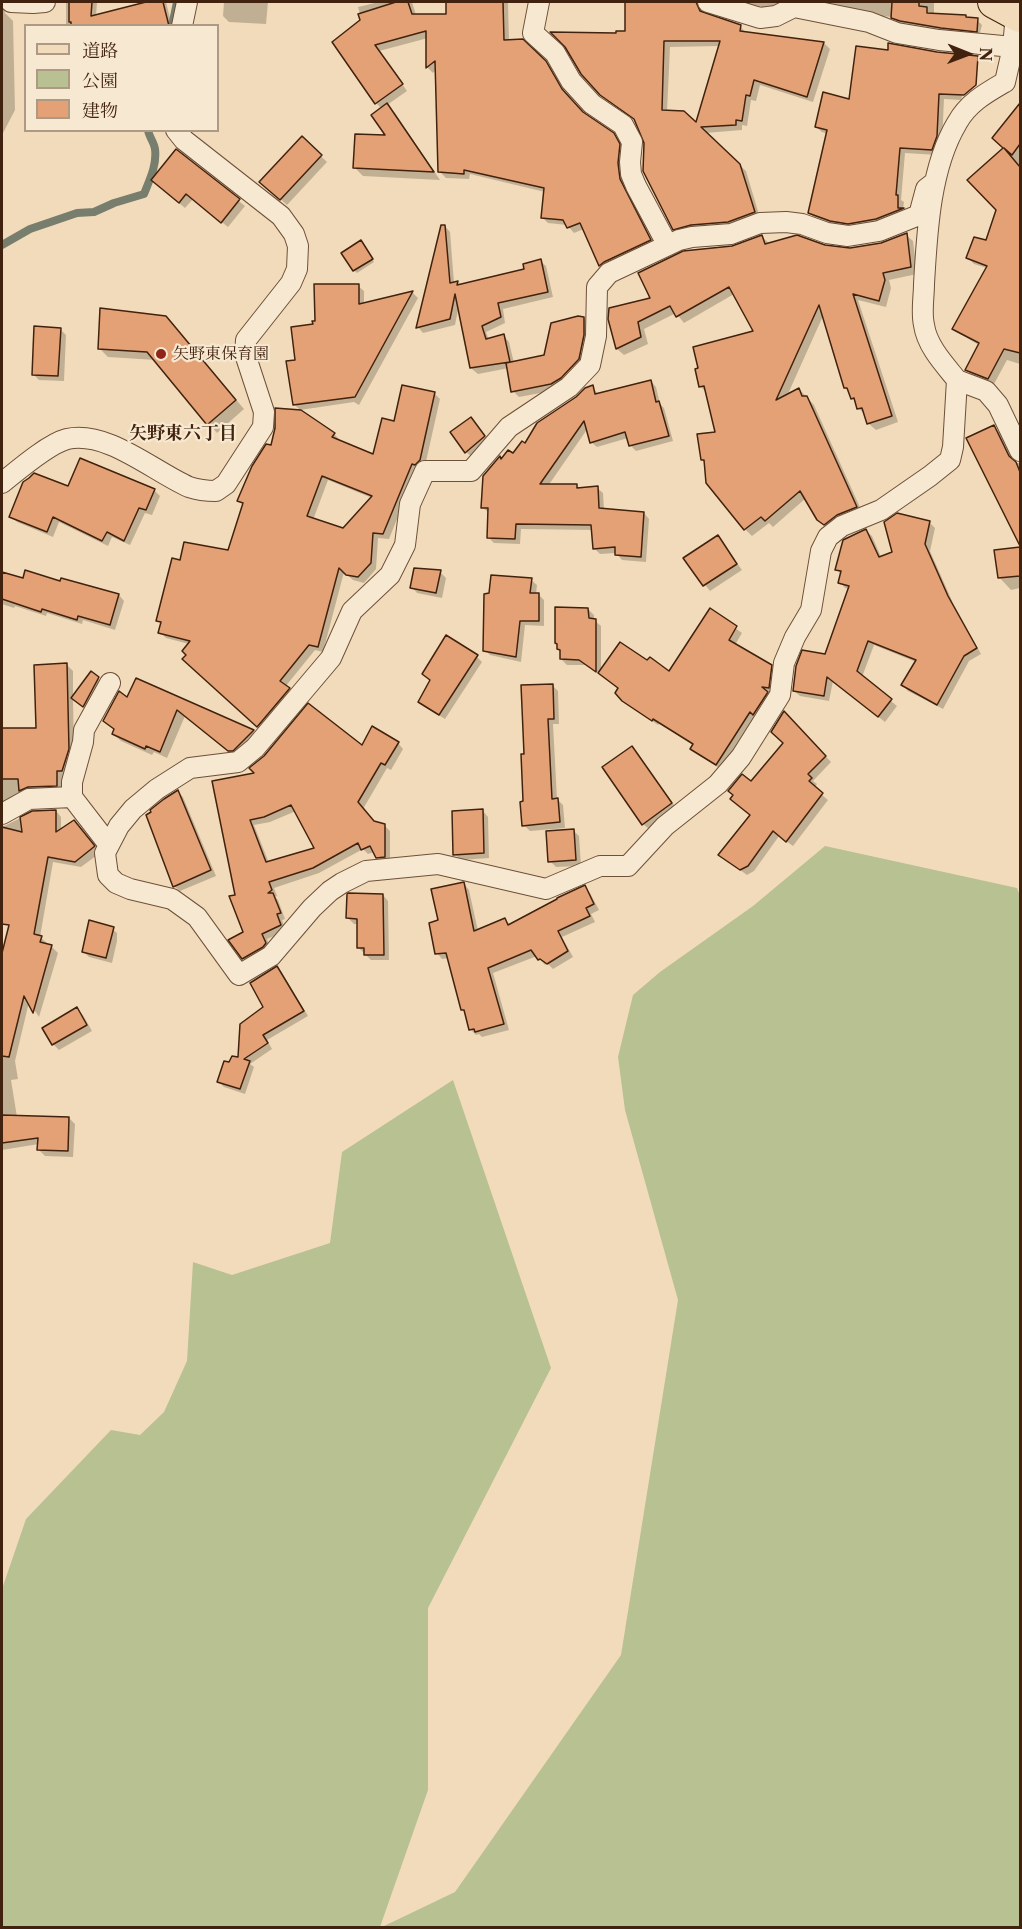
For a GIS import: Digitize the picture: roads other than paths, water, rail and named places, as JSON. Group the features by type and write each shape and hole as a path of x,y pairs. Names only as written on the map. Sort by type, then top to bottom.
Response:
{"street":[{"path":"11,2 45,2"},
{"path":"182,24 187,2"},
{"path":"539,2 533,33 555,53 571,81 592,104 623,125 632,142 631,174 667,244"},
{"path":"708,2 760,18 776,16 794,7 869,21 897,33 939,40 1012,47"},
{"path":"1009,8 1012,47 1005,82 978,97 958,121 948,141 935,182 926,250 924,326 934,351 957,380 986,391 992,398 1002,413 1020,451"},
{"path":"2,483 51,447 67,439 108,443 190,487 216,491 226,484 263,427 264,412 245,354 246,340 291,283 297,269 298,246 294,234 281,216 184,140 178,132"},
{"path":"935,182 926,189 919,215 879,231 848,236 827,233 802,224 760,223 731,234 692,237 667,244 609,273 597,287 596,336 590,365 568,387 509,427 471,471 425,471 410,504 405,545 390,575 352,611 331,658 255,748 238,762 190,768 157,789 133,809 119,826 105,853 108,874 116,883 172,899 197,917 239,975 271,956 312,908 330,891 366,871 438,864 546,889 600,866 628,866 665,826 718,784 741,757 780,695 784,663 795,637 811,610 821,552 828,537 842,526 881,510 950,460 953,447 957,380"},
{"path":"109,845 72,797 72,782 84,730 110,683"},
{"path":"2,814 29,799 72,797"}],"waterway":[{"path":"172,24 177,2"},
{"path":"2,245 30,229 77,213 94,212 144,194 155,161 154,146 148,132"}],"place":[{"name":"矢野東保育園","path":"161,354"}],"district":[{"name":"矢野東六丁目","path":"183,434"}]}
